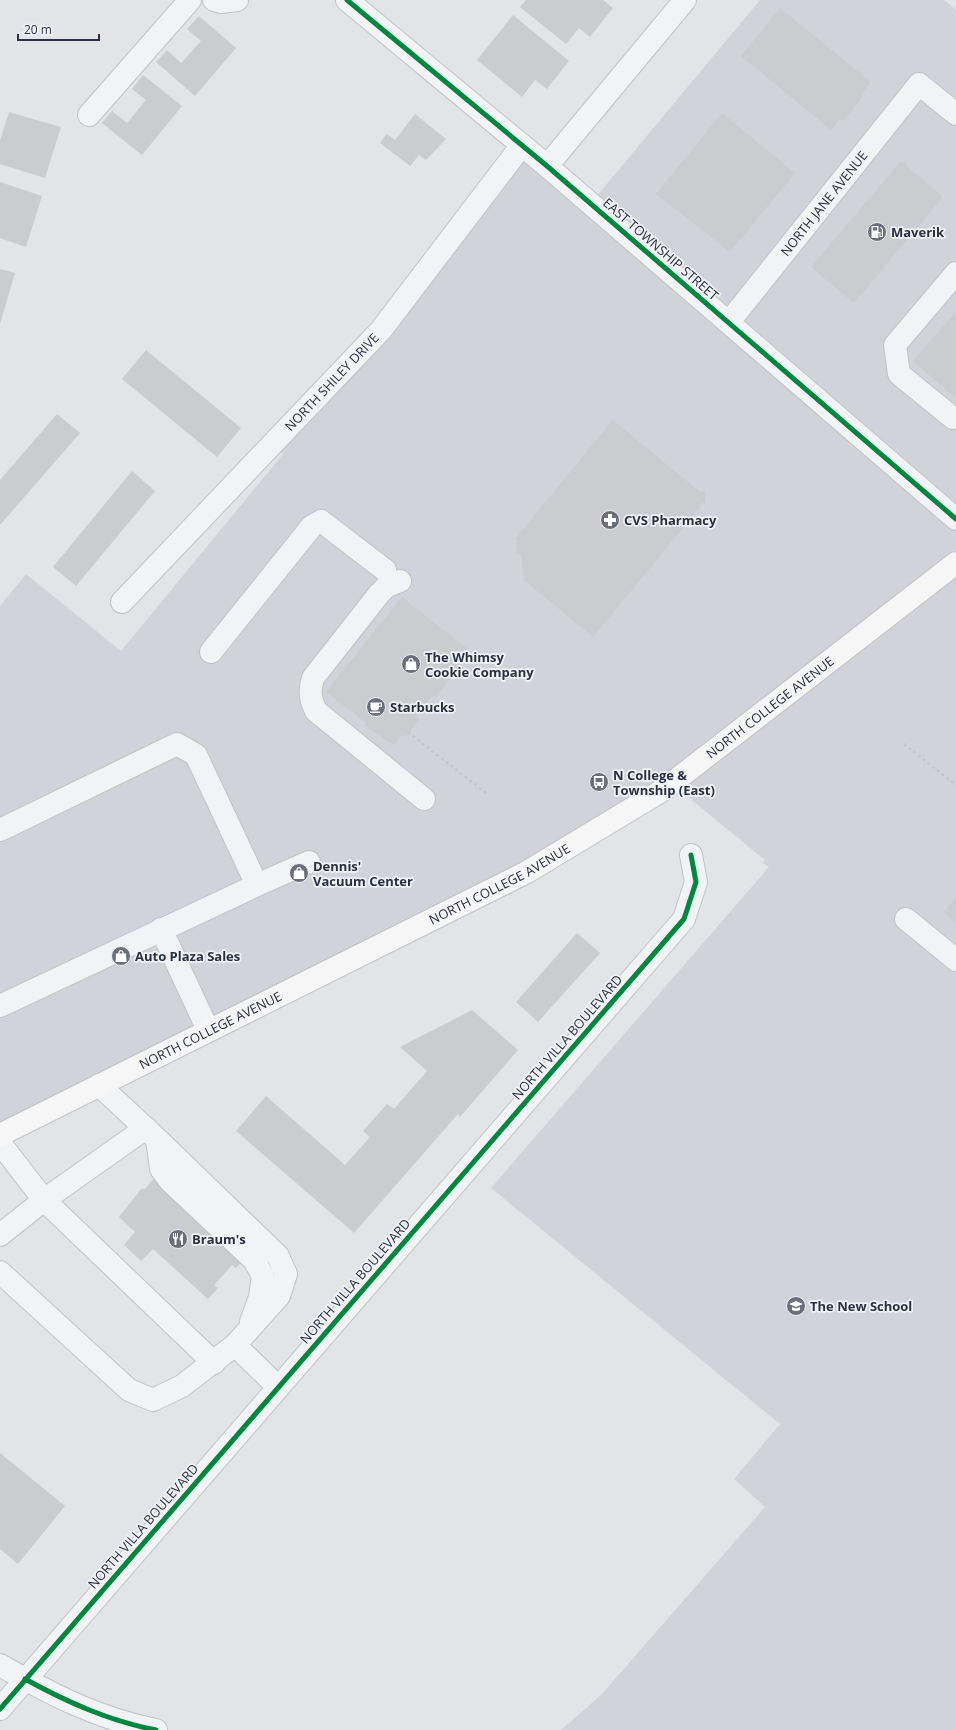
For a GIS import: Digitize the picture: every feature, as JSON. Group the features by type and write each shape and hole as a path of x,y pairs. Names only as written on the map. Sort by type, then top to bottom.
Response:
{"main road":[{"name":"NORTH COLLEGE AVENUE","path":"0,1135 527,872 662,790 956,563"}],"street":[{"path":"89,115 190,0"},
{"path":"214,0 221,2 237,0"},
{"name":"EAST TOWNSHIP STREET","path":"347,0 547,166 956,519"},
{"path":"547,166 685,0"},
{"name":"NORTH JANE AVENUE","path":"729,322 919,84 956,114"},
{"name":"NORTH SHILEY DRIVE","path":"122,602 381,330 522,145"},
{"path":"956,273 895,345 899,374 953,418 956,417"},
{"path":"211,652 312,526 321,522 392,575 387,586 379,594 313,678 310,688 310,699 316,711 424,799"},
{"path":"0,830 177,744 196,755 257,885"},
{"name":"NORTH VILLA BOULEVARD","path":"0,1709 684,919 696,882 691,855"},
{"path":"0,1006 161,929 309,862"},
{"path":"906,919 956,960"},
{"path":"161,929 208,1030"},
{"path":"0,1272 130,1390 153,1400 182,1386 214,1363 242,1338 279,1296 286,1274 278,1256 151,1133 99,1085"},
{"path":"0,1235 44,1200 151,1133"},
{"path":"0,1143 44,1200 214,1363"},
{"path":"242,1338 278,1387"},
{"path":"0,1665 64,1700 100,1716 156,1730"}],"path":[{"path":"408,732 486,793"},
{"path":"904,744 956,785"}],"shaded area":[{"path":"760,0 944,0 956,10 956,1730 561,1730 602,1694 765,1507 734,1479 780,1424 491,1188 769,867 763,863 765,860 671,783 663,790 0,1135 0,606 26,574 121,651 283,454 271,444 522,145 591,203"}],"building":[{"path":"526,0 603,0 613,8 590,37 579,28 566,44 520,7"},
{"path":"780,8 871,82 861,95 863,96 843,121 840,119 831,130 741,56"},
{"path":"513,15 569,61 547,89 535,80 522,97 477,60"},
{"path":"199,16 236,48 195,96 156,62 167,50 181,63 201,41 187,29"},
{"path":"143,75 182,106 142,155 102,123 112,111 127,123 146,100 132,89"},
{"path":"9,112 61,127 45,178 0,164 0,141"},
{"path":"722,113 795,173 730,252 656,194"},
{"path":"415,114 446,139 426,160 419,155 410,166 380,143 387,134 395,140"},
{"name":"Maverik","path":"901,161 943,197 854,303 811,267"},
{"path":"0,182 42,196 26,247 0,238"},
{"path":"0,269 15,273 0,324"},
{"path":"956,312 956,398 913,361"},
{"path":"146,350 241,428 217,457 122,379"},
{"path":"57,414 80,433 0,525 0,480"},
{"name":"CVS Pharmacy","path":"613,420 700,492 705,491 705,503 702,503 593,637 524,580 521,554 517,554 516,537 519,537 519,534"},
{"path":"132,471 155,491 76,586 53,567"},
{"path":"402,597 469,650 452,671 455,673 436,697 433,695 416,716 419,719 405,737 402,735 394,745 364,725 366,723 326,692"},
{"path":"956,897 956,923 944,912"},
{"path":"577,933 600,953 538,1022 516,1002"},
{"path":"472,1010 518,1050 460,1117 458,1114 354,1233 236,1131 266,1096 345,1165 370,1137 363,1131 387,1104 394,1109 427,1071 400,1047"},
{"name":"Braum's","path":"157,1175 246,1256 236,1268 232,1265 214,1285 218,1288 208,1299 153,1249 141,1261 124,1245 135,1232 119,1217 142,1188 144,1190"},
{"path":"0,1453 65,1506 18,1564 0,1549"}],"cycle path":[{"path":"347,0 547,166 956,519"},
{"path":"0,1709 684,919 696,882 691,855"},
{"path":"25,1679 89,1710 156,1730"}],"place":[{"name":"Maverik","path":"877,232"},
{"name":"CVS Pharmacy","path":"610,520"},
{"name":"The Whimsy Cookie Company","path":"411,664"},
{"name":"Starbucks","path":"376,707"},
{"name":"N College & Township (East)","path":"599,782"},
{"name":"Dennis' Vacuum Center","path":"299,873"},
{"name":"Auto Plaza Sales","path":"121,956"},
{"name":"Braum's","path":"178,1239"},
{"name":"The New School","path":"796,1306"}]}
